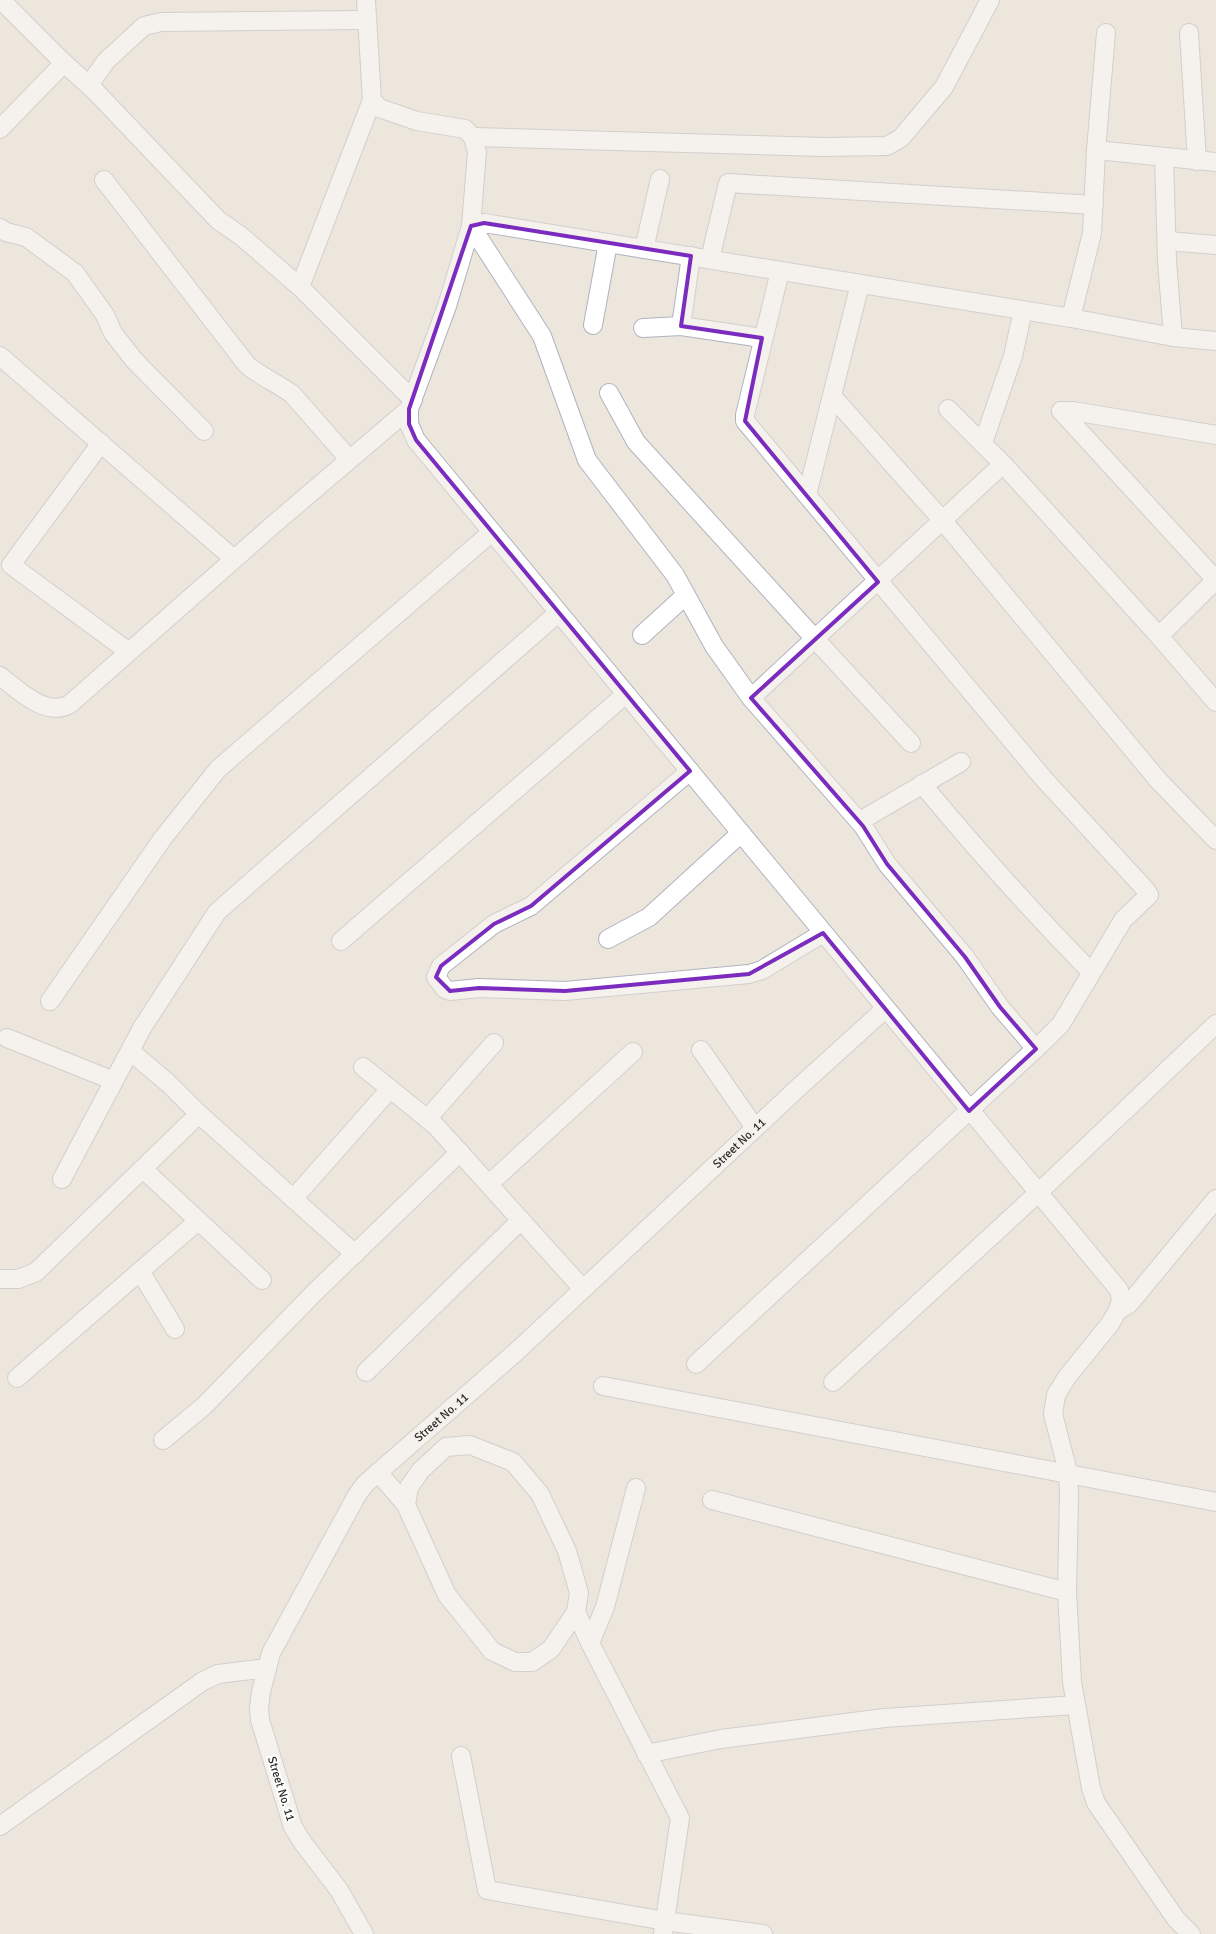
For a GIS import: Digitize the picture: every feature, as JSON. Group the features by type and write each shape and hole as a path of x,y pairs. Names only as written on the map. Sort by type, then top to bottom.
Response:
{"street":[{"path":"2,0 64,63 89,85 218,220 241,236 300,286 411,405"},
{"path":"300,286 372,100 366,0"},
{"path":"473,138 824,147 887,146 901,138 944,87 990,0"},
{"path":"89,85 106,61 144,26 161,22 367,20"},
{"path":"1071,318 1092,233 1096,150 1106,33"},
{"path":"1189,33 1197,161"},
{"path":"0,129 64,63"},
{"path":"372,100 379,108 417,121 465,129 473,138 477,152 471,226 447,306 411,405 408,424 416,440 1119,1290 1121,1300 1118,1310 1110,1324 1067,1377 1056,1395 1053,1414 1068,1472 1067,1592 1072,1682 1091,1788 1096,1803 1173,1926 1191,1934"},
{"path":"1096,150 1216,162"},
{"path":"1164,156 1173,337"},
{"path":"644,248 660,179"},
{"path":"104,180 247,365 258,374 282,386 292,394 349,460"},
{"path":"710,259 728,183 1094,205"},
{"path":"471,226 484,223 1023,310 1173,337 1216,341"},
{"path":"471,226 542,336 587,460 675,575 714,646 750,698 860,821 887,864 965,957 1000,1007 1036,1049"},
{"path":"0,228 6,232 26,237 75,273 105,315 113,333 134,360 204,431"},
{"path":"1167,241 1216,245"},
{"path":"592,325 608,243"},
{"path":"681,326 691,256"},
{"path":"696,1364 1061,1024 1122,920 1149,895 1043,778 745,421 762,338 780,271"},
{"path":"807,495 860,284"},
{"path":"983,443 1013,356 1023,310"},
{"path":"643,328 681,326 762,338"},
{"path":"0,356 234,559"},
{"path":"610,393 636,442 910,743"},
{"path":"832,396 943,521 1158,780 1216,840"},
{"path":"0,676 42,705 54,709 62,709 70,704 411,405"},
{"path":"948,409 1003,464 1159,636 1216,702"},
{"path":"1159,636 1216,580 1061,411 1073,411 1216,435"},
{"path":"101,444 11,565 129,652"},
{"path":"750,698 878,582 1003,464"},
{"path":"50,1002 163,838 218,769 492,532"},
{"path":"642,635 686,595"},
{"path":"62,1179 142,1028 217,912 558,613"},
{"path":"341,941 626,694"},
{"path":"860,821 961,762"},
{"path":"690,771 531,906 494,924 441,966 436,977 445,989 454,992 479,988 565,991 749,974 762,970 823,933"},
{"path":"922,784 969,841 1033,913 1091,972"},
{"path":"608,939 621,934 649,917 741,833"},
{"name":"Street No. 11","path":"364,1934 340,1890 303,1843 293,1827 260,1720 259,1708 271,1653 356,1495 378,1472 516,1352 885,1009"},
{"path":"833,1382 1038,1193 1215,1025"},
{"path":"7,1038 114,1081"},
{"path":"427,1119 494,1043"},
{"path":"701,1050 755,1128"},
{"path":"130,1051 168,1083 199,1114 355,1254"},
{"path":"489,1184 633,1052"},
{"path":"362,1067 435,1125 583,1288"},
{"path":"293,1198 390,1089"},
{"path":"0,1279 18,1279 36,1272 199,1114"},
{"path":"163,1440 204,1406 355,1254 460,1152"},
{"path":"142,1169 262,1280"},
{"path":"1118,1310 1129,1304 1216,1199"},
{"path":"366,1372 521,1220"},
{"path":"18,1378 198,1221"},
{"path":"140,1271 176,1329"},
{"path":"604,1386 1068,1472 1216,1502"},
{"path":"378,1472 406,1505 447,1595 492,1651 515,1662 532,1662 551,1649 576,1612 580,1592 567,1551 540,1494 514,1462 470,1445 446,1447 421,1470 409,1487 406,1505"},
{"path":"590,1643 605,1606 636,1488"},
{"path":"712,1500 1067,1592"},
{"path":"576,1612 646,1754 680,1818 664,1927"},
{"path":"0,1826 202,1681 218,1674 267,1668"},
{"path":"646,1754 721,1739 884,1718 1076,1704"},
{"path":"461,1756 486,1890 664,1927 763,1934"}],"highlighted area":[{"path":"484,223 691,256 681,326 762,338 745,421 878,582 751,698 863,826 887,864 965,957 1000,1007 1036,1049 969,1111 823,933 749,974 565,991 479,988 450,991 436,977 441,966 494,924 531,906 690,771 416,440 409,424 409,409 471,226"}]}
